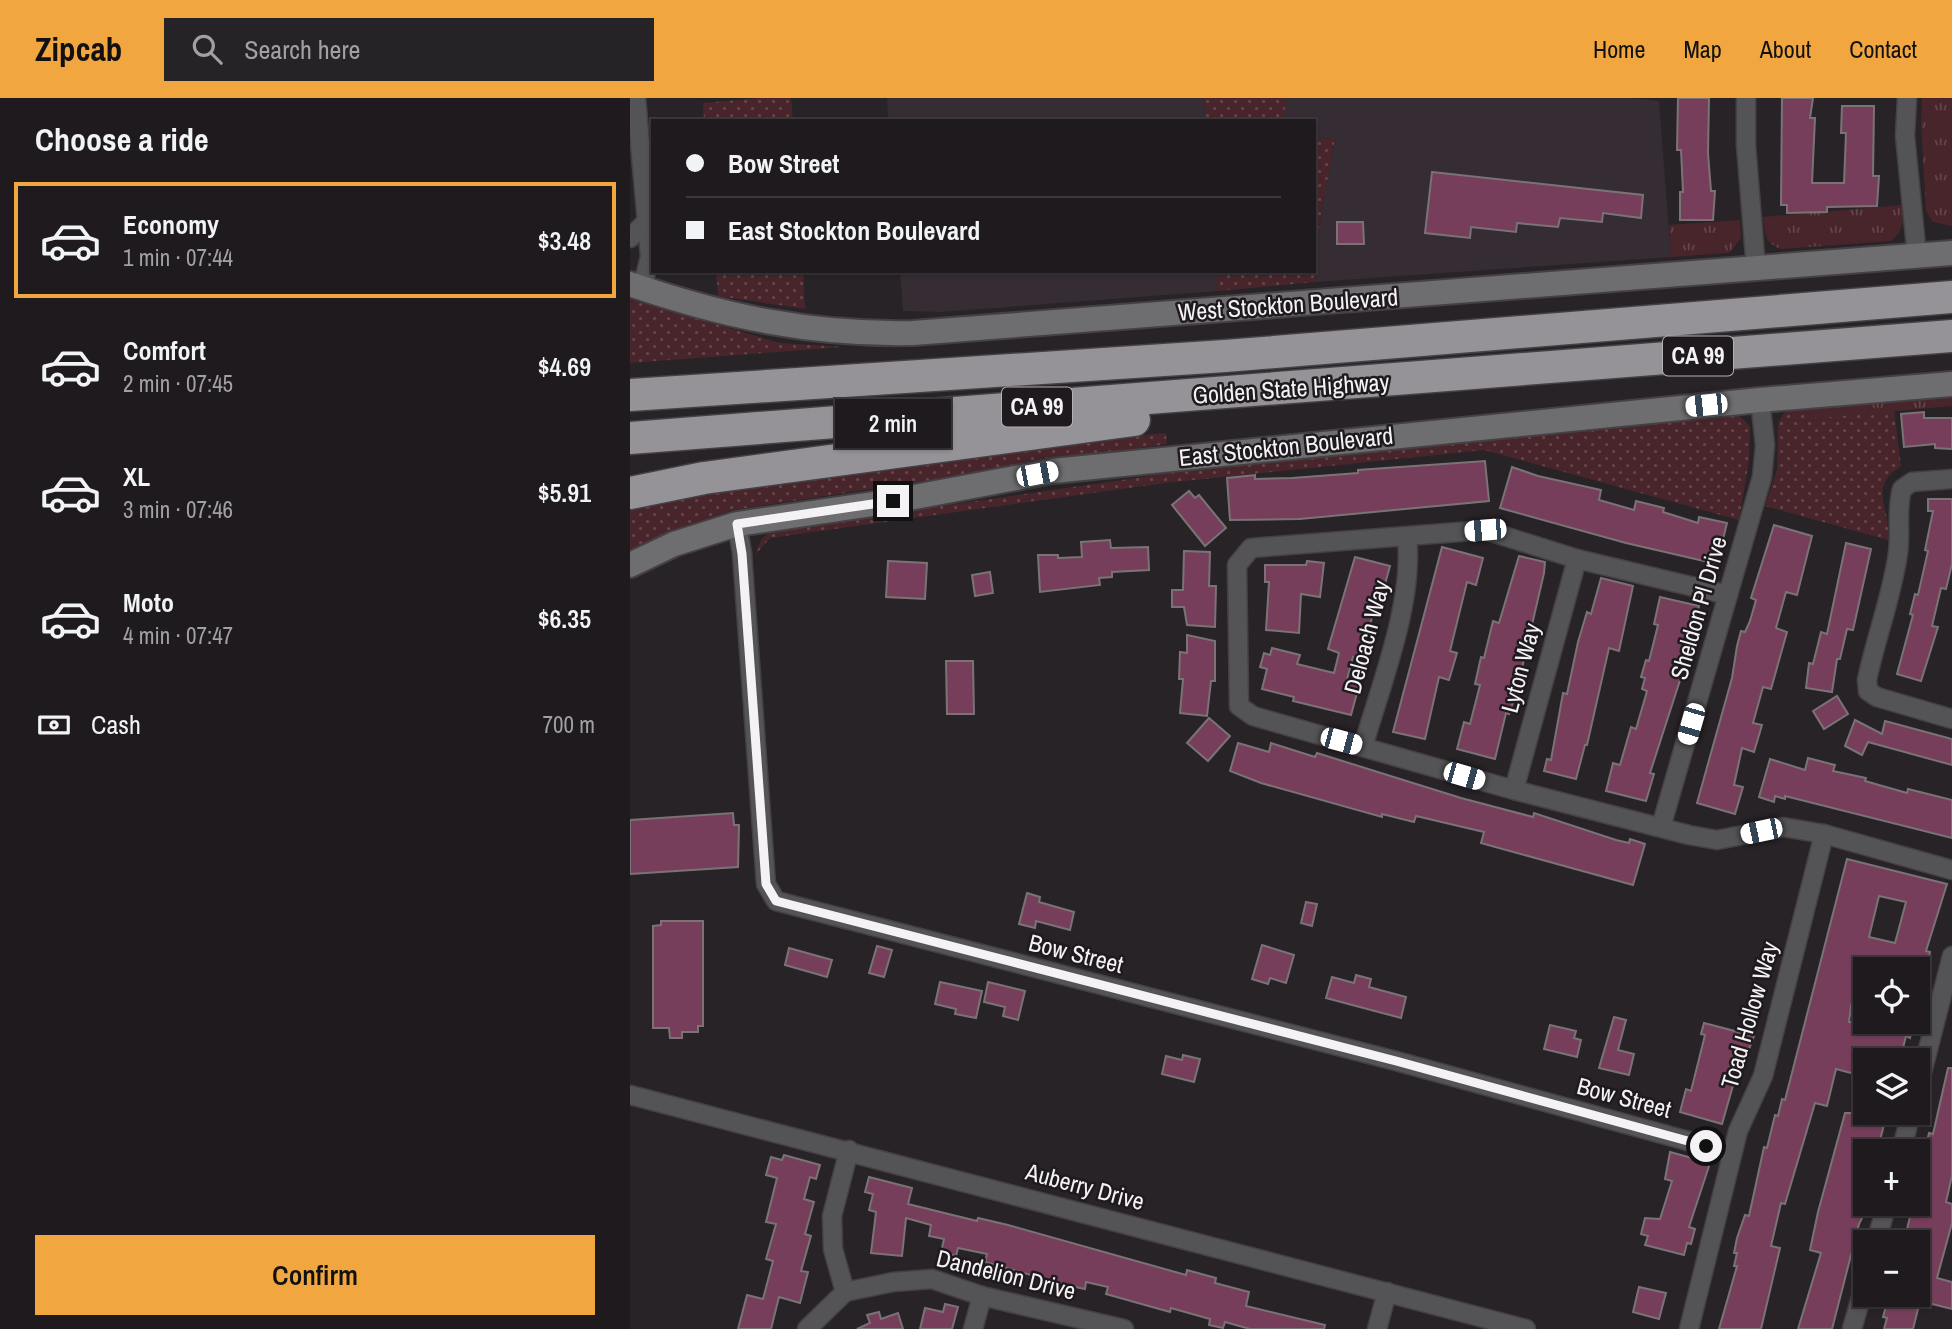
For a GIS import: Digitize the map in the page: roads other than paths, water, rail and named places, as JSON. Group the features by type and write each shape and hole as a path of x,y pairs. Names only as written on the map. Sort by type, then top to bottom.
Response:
{"highway":[{"name":"Golden State Highway","path":"630,395 1225,356 1952,298"},
{"name":"Golden State Highway","path":"630,438 1952,336"},
{"path":"630,493 704,478 1443,377"}],"street":[{"path":"636,98 650,257 636,286"},
{"path":"1746,98 1745,145 1756,269"},
{"path":"1907,98 1905,136 1917,257"},
{"path":"630,238 646,222"},
{"name":"West Stockton Boulevard","path":"636,286 693,305 782,326 864,334 913,333 1952,253"},
{"name":"East Stockton Boulevard","path":"630,565 674,544 737,524 893,501 1053,471 1760,400 1952,384"},
{"name":"Sheldon Pl Drive","path":"1661,827 1762,477 1765,444 1760,400"},
{"path":"1952,479 1912,482 1902,489 1898,501 1900,531 1897,560 1867,680 1868,691 1877,697 1952,719"},
{"name":"Bow Street","path":"737,524 742,554 766,884 776,901 1396,1061 1732,1153"},
{"path":"1728,595 1577,559 1485,530 1251,548 1237,565 1239,706 1253,716 1514,790 1717,840 1783,827 1824,834 1952,870"},
{"name":"Deloach Way","path":"1363,747 1406,593 1410,566 1407,537"},
{"name":"Lyton Way","path":"1514,790 1577,559"},
{"name":"Toad Hollow Way","path":"1689,1329 1738,1131 1763,1076 1824,834"},
{"path":"1928,1048 1952,956"},
{"name":"Auberry Drive","path":"630,1095 849,1150 1526,1329"},
{"path":"807,1329 845,1292 833,1249 832,1216 849,1150"},
{"name":"Dandelion Drive","path":"845,1292 893,1282 932,1279 982,1296 1124,1329"},
{"path":"1377,1329 1387,1292"},
{"path":"973,1329 982,1296"},
{"path":"1852,1329 1858,1307"}]}
